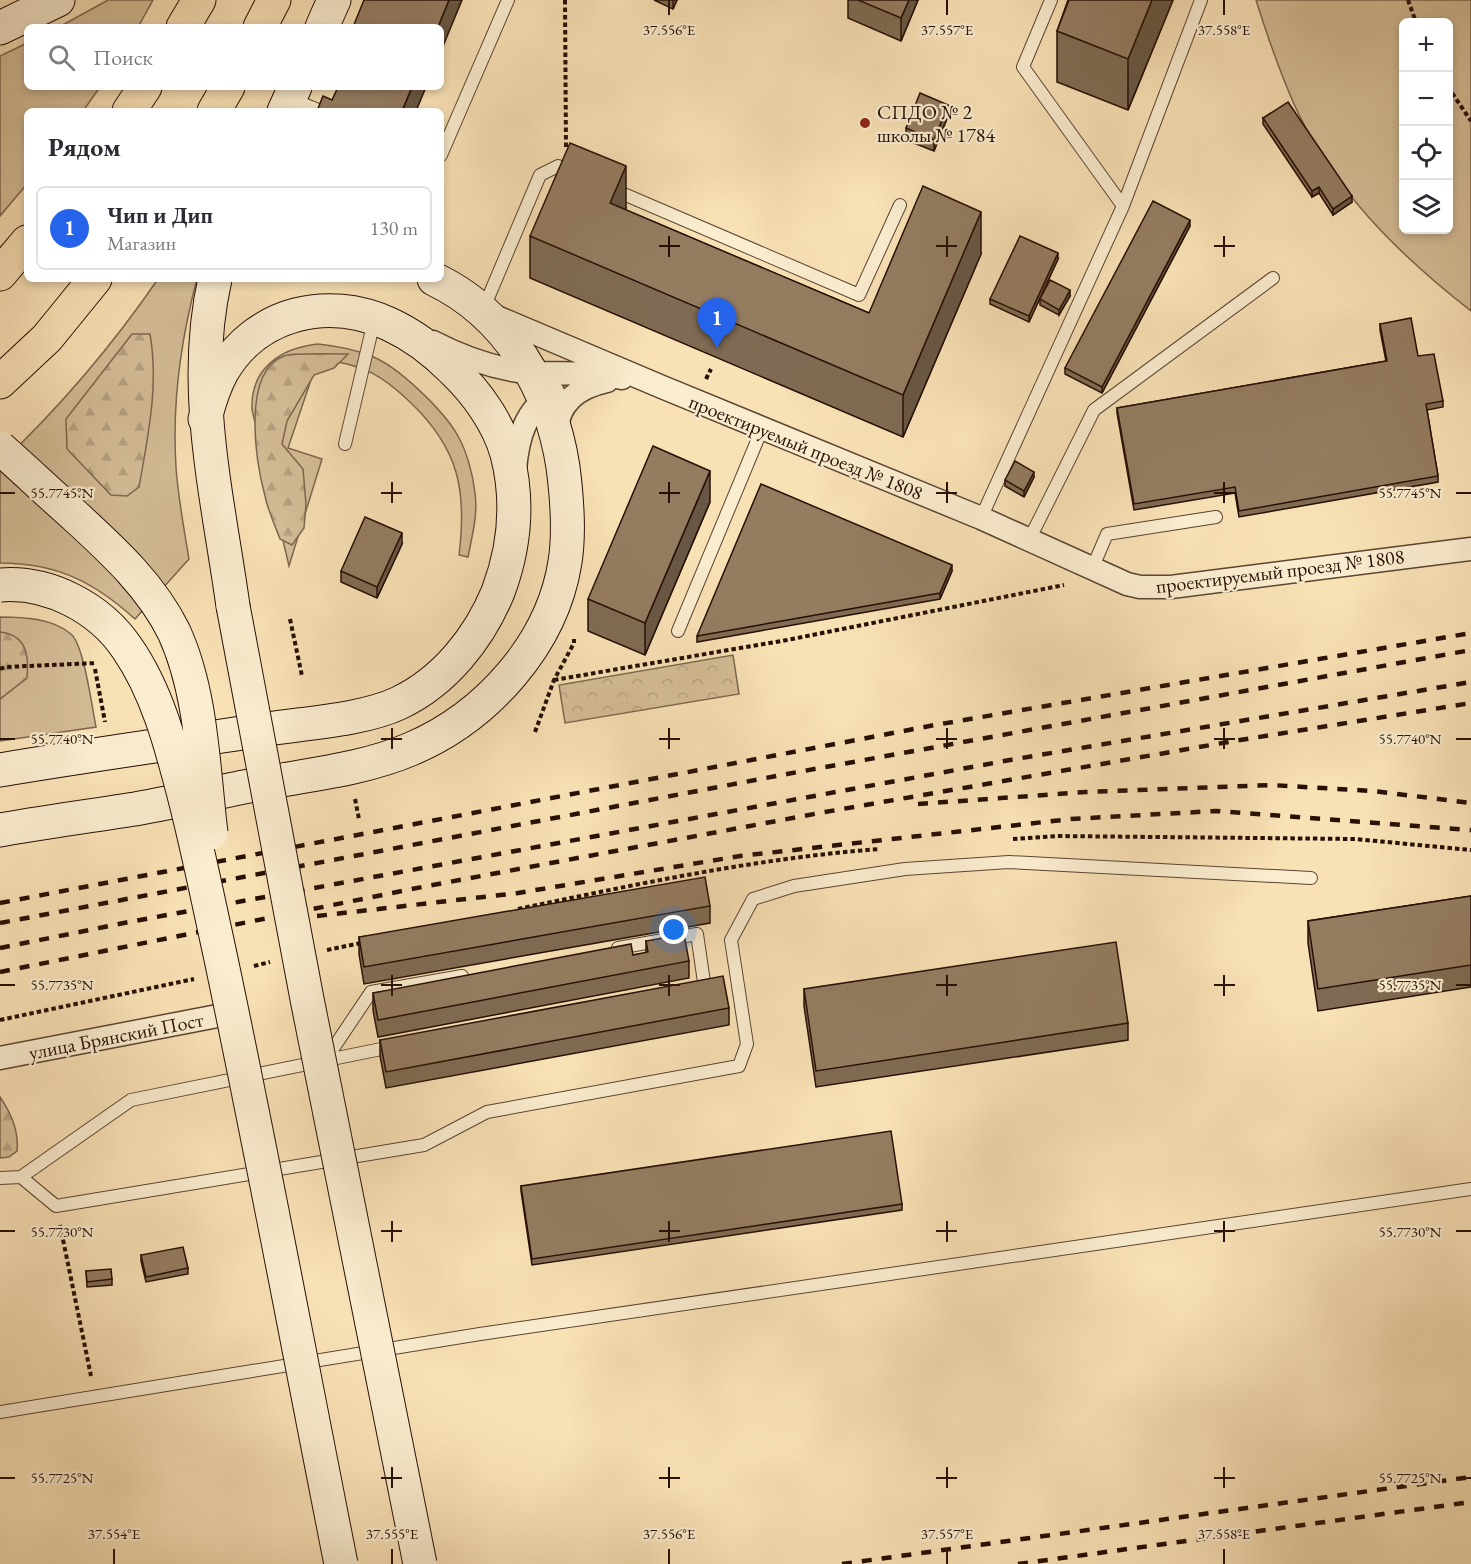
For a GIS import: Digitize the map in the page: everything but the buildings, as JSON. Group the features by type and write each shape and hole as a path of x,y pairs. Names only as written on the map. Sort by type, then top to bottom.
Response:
{"main road":[{"path":"0,28 58,0"},
{"path":"185,24 200,0"},
{"path":"262,24 274,0"},
{"path":"323,24 334,0"},
{"path":"131,108 143,90"},
{"path":"216,108 226,90"},
{"path":"0,274 24,246"},
{"path":"0,382 47,338 93,282"},
{"path":"215,282 207,343 205,419 233,606 310,1011 420,1564"},
{"path":"0,830 134,809 352,766 409,750 454,726 508,680 532,646 555,600 563,575 568,532 565,485 557,441 537,386 511,339 483,311 439,282"},
{"path":"0,770 352,716 383,709 405,700 452,663 465,649 485,619 509,557 515,514 514,493 506,452 491,417 465,381 432,349 381,322 340,311 317,310 290,315 256,333 234,355 223,370 210,399 205,419"},
{"path":"0,448 127,566 153,598 174,632 197,717 233,1013"},
{"path":"0,585 29,587 52,593 74,600 95,612 112,628 140,668 162,720 174,755 195,838 233,1013 341,1564"}],"street":[{"path":"483,311 662,387"},
{"path":"381,322 463,356 509,369 537,386 594,379 632,380 662,387"},
{"path":"557,441 556,427 561,413 568,400 579,389 613,380 662,387"},
{"path":"514,493 517,448 537,386"},
{"name":"проектируемый проезд № 1808","path":"662,387 981,518 1092,569 1140,587 1171,587 1471,549"},
{"name":"улица Брянский Пост","path":"0,1058 233,1013"}],"lane":[{"path":"444,148 508,0"},
{"path":"1051,0 1023,67 1123,206"},
{"path":"981,518 1123,206 1201,0"},
{"path":"290,99 313,108"},
{"path":"483,311 540,174 558,166 859,295 900,205"},
{"path":"1029,540 1094,410 1273,278"},
{"path":"345,444 381,322"},
{"path":"678,630 762,429"},
{"path":"1092,569 1107,534 1216,517"},
{"path":"21,1177 56,1206 424,1145 487,1112 739,1066 747,1044 731,940 753,899 794,886 905,869 1009,862 1311,878"},
{"path":"604,951 697,934 705,988 682,993"},
{"path":"326,1059 371,992 476,974"},
{"path":"0,1178 21,1177 131,1100 406,1044"},
{"path":"0,1413 480,1334 1471,1189"}],"path":[{"path":"558,166 567,146 565,0"},
{"path":"1408,0 1415,18"},
{"path":"1453,93 1471,121"},
{"path":"554,680 788,640 1066,585"},
{"path":"290,619 302,676"},
{"path":"536,732 554,680 574,643 574,637 569,635"},
{"path":"0,669 97,663"},
{"path":"95,669 105,722"},
{"path":"354,795 359,819"},
{"path":"56,1206 96,1397"}],"green space":[{"path":"108,0 153,0 140,24 64,24"},
{"path":"1256,0 1471,0 1471,311 1418,267 1369,218 1347,192 1310,135 1278,65"},
{"path":"24,44 24,90 98,90 85,108 24,108 24,188 0,216 0,56"},
{"path":"156,282 196,282 182,349 175,420 177,479 189,559 135,619 105,595 74,577 39,567 0,563 0,464 84,376"},
{"path":"132,334 150,334 153,391 149,430 139,487 127,496 111,495 67,449 66,419"},
{"path":"318,344 352,350 382,361 419,390 451,426 467,456 475,493 475,517 468,557 459,555 462,511 460,491 456,472 440,437 411,403 379,377 358,367 318,359 288,448 322,459 289,566 252,410 253,396 256,383 270,363 291,350"},
{"path":"348,354 334,368 314,375 287,421 282,444 303,469 306,504 304,528 292,545 280,539 261,481 255,419 262,380 270,365 284,356"},
{"path":"0,617 28,618 46,622 71,634 76,640 84,663 96,727 0,741"},
{"path":"0,632 16,637 21,642 28,670 27,678 0,699"},
{"path":"733,655 739,694 565,723 559,685"},
{"path":"0,1097 13,1123 17,1137 17,1151 9,1157 0,1158"}],"railway":[{"path":"0,903 935,725 1471,633"},
{"path":"0,923 787,774 1471,650"},
{"path":"0,948 129,922 1010,760 1471,682"},
{"path":"0,972 422,887 825,812 1234,741 1471,703"},
{"path":"918,804 1086,792 1271,785 1373,791 1471,803"},
{"path":"317,916 518,893 740,856 1071,819 1216,811 1471,830"},
{"path":"842,1564 1471,1477"},
{"path":"1018,1564 1471,1502"}],"place":[{"name":"СПДО № 2 школы № 1784","path":"865,123"},
{"name":"Чип и Дип","path":"717,348"}]}
